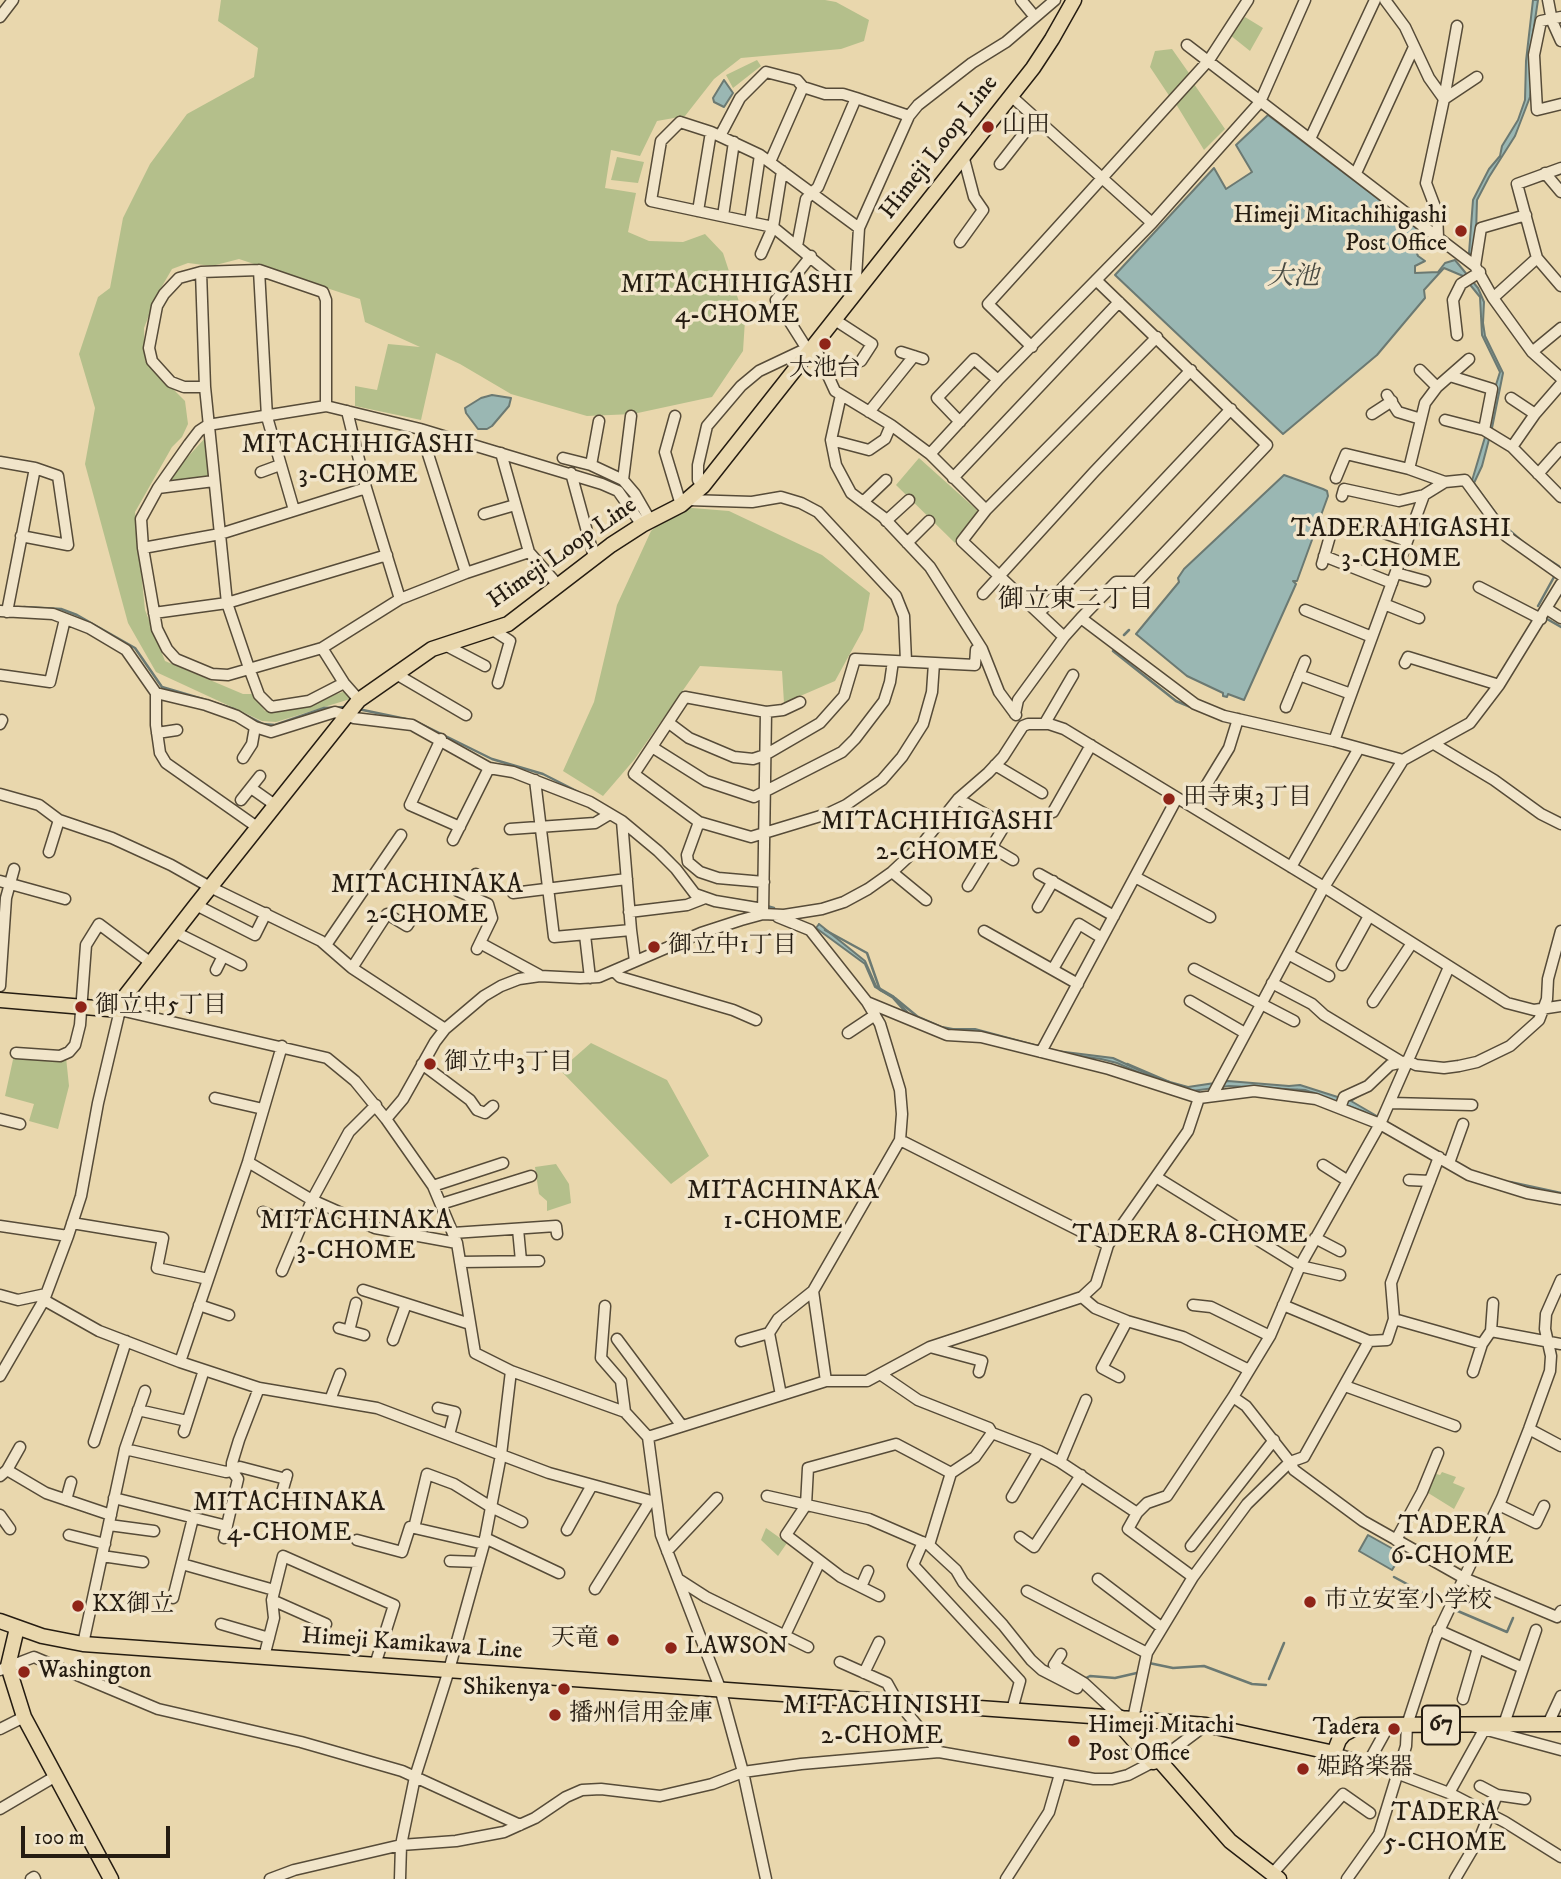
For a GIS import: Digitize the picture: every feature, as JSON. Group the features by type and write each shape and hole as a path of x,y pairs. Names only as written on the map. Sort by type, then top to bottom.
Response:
{"main road":[{"name":"Himeji Loop Line","path":"120,1010 126,995 354,707 432,649 508,624 594,557 646,522 684,502 703,486 964,155 1052,39 1074,0"},
{"path":"0,1000 120,1010"},
{"name":"Himeji Kamikawa Line","path":"0,1621 59,1640 83,1644 1128,1718 1206,1726 1334,1753"},
{"path":"17,1628 4,1668 24,1717 111,1879"},
{"path":"1128,1718 1123,1728 1230,1841 1276,1876"},
{"name":"67","path":"1334,1753 1339,1740 1361,1725 1477,1727 1554,1724"}],"street":[{"path":"0,18 13,0"},
{"path":"1021,0 1035,17"},
{"path":"855,294 859,228 909,116 918,105 972,63 1006,42 1055,0"},
{"path":"1032,347 988,304 1209,60 1248,0"},
{"path":"930,454 998,380 1152,223 1260,102 1305,0"},
{"path":"1310,139 1374,0"},
{"path":"1385,0 1405,27 1429,78 1444,99"},
{"path":"1546,0 1556,19 1561,41"},
{"path":"1556,19 1541,21 1534,55 1535,98 1537,110 1561,104"},
{"path":"1438,237 1437,212 1426,183 1457,26"},
{"path":"1187,45 1478,269 1493,298 1532,352 1561,378"},
{"path":"1356,173 1414,47"},
{"path":"698,211 716,134 740,98 766,72 797,80 803,87 825,94 856,97 909,116"},
{"path":"1444,99 1477,77"},
{"path":"750,222 765,158 803,87"},
{"path":"1010,94 1152,223"},
{"path":"797,246 806,199 818,187 856,97"},
{"path":"1000,164 1036,118"},
{"path":"855,294 773,227 651,201 661,141 680,122 716,134 765,158 859,228"},
{"path":"723,216 734,142"},
{"path":"960,242 983,210 974,197 964,155"},
{"path":"1561,168 1517,184 1538,258 1561,286"},
{"path":"761,254 773,227 782,171"},
{"path":"1545,173 1561,192"},
{"path":"1457,335 1453,300 1461,284 1478,269 1481,228 1526,215"},
{"path":"811,256 776,300 811,347 835,391 891,425 930,454 986,510"},
{"path":"1493,298 1538,258"},
{"path":"259,270 267,417 294,510"},
{"path":"205,387 184,387 171,382 152,361 149,348 157,306 179,278 201,272 259,270 323,292 326,300 326,406"},
{"path":"201,272 205,387 227,603 249,668 259,695 264,703 271,707 309,701 344,683"},
{"path":"1014,713 1018,700 1081,618 1116,582 1135,584 1267,445 1096,280"},
{"path":"953,478 1119,302"},
{"path":"835,320 872,344 861,361"},
{"path":"1532,352 1561,328"},
{"path":"1064,637 962,541 986,510 1157,337"},
{"path":"703,486 698,480 698,465 707,426 741,386 759,372 811,347"},
{"path":"869,412 918,357 901,352"},
{"path":"960,422 937,398 974,359 998,380"},
{"path":"1409,469 1425,403 1437,387 1469,359"},
{"path":"983,594 1191,370"},
{"path":"1420,370 1437,387"},
{"path":"1450,376 1492,389 1487,432"},
{"path":"1513,447 1535,414 1561,384"},
{"path":"841,395 831,440 836,465 851,493 886,521 930,567 982,649 999,692 1023,726"},
{"path":"1372,414 1389,398 1398,412 1420,419"},
{"path":"1511,398 1535,414"},
{"path":"529,552 400,599 322,648 228,675 212,674 176,659 167,649 157,629 143,548 141,519 158,488 199,431 208,425 326,406 420,429 570,473 618,491 646,522"},
{"path":"1039,613 1231,410"},
{"path":"347,411 366,488 400,599"},
{"path":"623,480 631,416"},
{"path":"675,416 665,452 684,502 752,502 781,497 818,512 896,596 904,616 906,662"},
{"path":"1445,420 1487,432 1513,447 1561,497"},
{"path":"591,465 599,421"},
{"path":"831,440 869,450 885,439 891,425"},
{"path":"420,429 466,573"},
{"path":"1538,474 1561,448"},
{"path":"500,453 529,552 558,585"},
{"path":"1336,478 1346,454 1409,469 1445,481 1465,480 1506,536 1561,575"},
{"path":"563,458 591,465 623,480 635,494 646,522"},
{"path":"0,462 35,468 58,476 68,545 21,536"},
{"path":"261,472 280,465"},
{"path":"35,468 5,608 53,614 89,628 126,650 156,693 157,733 160,753 166,763 257,827"},
{"path":"570,473 594,557"},
{"path":"863,502 886,480"},
{"path":"158,488 214,481"},
{"path":"1342,496 1344,489 1399,501 1424,495 1445,481"},
{"path":"143,548 220,534 366,488"},
{"path":"1334,741 1424,495"},
{"path":"886,521 909,500"},
{"path":"484,514 515,505"},
{"path":"907,543 929,521"},
{"path":"1370,528 1407,541"},
{"path":"1330,536 1323,560 1394,578 1424,581"},
{"path":"154,613 227,603 387,555"},
{"path":"1212,1096 1324,887 1403,760 1470,723 1499,685 1561,583"},
{"path":"1479,587 1544,614 1561,618"},
{"path":"1384,604 1419,618"},
{"path":"1305,610 1372,637"},
{"path":"1081,618 1195,704 1238,719 1403,760"},
{"path":"0,675 50,682 65,619"},
{"path":"493,630 510,642 498,683"},
{"path":"445,645 485,666"},
{"path":"322,648 344,683 354,707 354,718 412,725 489,768 513,772 590,802 621,821 676,869 695,894 705,898 794,915 833,906 858,895 892,872 935,831 958,799 995,765 1023,726 1045,723 1064,729 1091,745 1324,887 1507,1003 1516,1007 1542,1010 1561,1006"},
{"path":"669,723 689,738 734,757 752,759 765,755 820,723 844,696 855,659 975,665 976,650 982,649"},
{"path":"1405,663 1408,657 1440,671 1499,685"},
{"path":"653,747 706,781 754,797 842,752 884,701 893,661"},
{"path":"1286,707 1305,661"},
{"path":"800,702 783,710 766,712 685,696 634,774 699,822 751,837 764,835 837,809 882,780 902,757 923,724 932,692 934,663"},
{"path":"396,674 467,715"},
{"path":"1045,723 1073,675"},
{"path":"1299,675 1351,694"},
{"path":"156,693 206,705 271,732 354,707"},
{"path":"765,910 766,712"},
{"path":"1193,807 1229,748 1238,719"},
{"path":"243,758 252,744 255,727"},
{"path":"157,733 177,730"},
{"path":"441,739 410,805 460,827"},
{"path":"1434,744 1494,780 1541,814 1561,824"},
{"path":"1053,812 1091,745"},
{"path":"1291,867 1359,748"},
{"path":"995,765 1042,793"},
{"path":"453,840 489,768"},
{"path":"241,800 260,776"},
{"path":"535,780 554,937 631,930"},
{"path":"251,788 275,805"},
{"path":"0,794 39,805 59,820 112,838 171,865 326,945 352,968 445,1029"},
{"path":"1043,1048 1177,798"},
{"path":"958,799 1005,825 968,886"},
{"path":"510,829 595,823 610,814"},
{"path":"50,852 59,820"},
{"path":"621,821 635,961"},
{"path":"699,822 687,855 688,862 701,872 718,878 764,882"},
{"path":"326,945 401,835"},
{"path":"991,847 1013,860"},
{"path":"0,986 5,882 14,869"},
{"path":"892,872 926,900"},
{"path":"476,874 463,894 488,904 492,918 479,946 540,976"},
{"path":"1039,874 1114,916"},
{"path":"1135,877 1210,916"},
{"path":"513,893 626,879"},
{"path":"1038,907 1053,881"},
{"path":"5,882 65,899"},
{"path":"629,912 687,905 705,898"},
{"path":"196,905 255,935 267,914"},
{"path":"386,1119 404,1099 422,1064 445,1029 484,996 501,986 519,979 540,976 590,978 614,971 701,933 765,910 810,930 875,1015 900,1090 900,1140 813,1291 778,1319 769,1333 741,1341"},
{"path":"352,968 387,914 407,926 411,920"},
{"path":"1343,958 1369,916"},
{"path":"16,1053 60,1056 75,1045 86,945 99,924 151,963"},
{"path":"1053,969 1079,924 1102,938"},
{"path":"984,931 1078,984"},
{"path":"1272,984 1312,1004 1324,1015 1404,1061 1444,1068 1477,1062 1510,1046 1539,1020 1547,999 1548,979 1558,953 1561,931"},
{"path":"175,932 241,965"},
{"path":"585,935 590,978"},
{"path":"1373,1002 1412,943"},
{"path":"1288,954 1329,976"},
{"path":"215,970 223,956"},
{"path":"1193,1577 1128,1529 1137,1513 1147,1503 1167,1496 1270,1336 1300,1266 1382,1121 1404,1061 1449,967"},
{"path":"1194,969 1294,1021"},
{"path":"614,971 620,977 722,1006 756,1020"},
{"path":"1190,1001 1245,1033"},
{"path":"867,1002 947,1035 981,1037 1043,1048 1199,1098 1254,1091 1342,1102 1382,1121 1469,1175 1527,1193 1561,1199"},
{"path":"0,1376 45,1297 68,1236 81,1196 97,1103 120,1010 316,1054 337,1064 376,1105 433,1186 455,1238 475,1353 511,1371 625,1412 648,1437 653,1501 661,1535 720,1688 743,1772 766,1879"},
{"path":"848,1032 875,1015"},
{"path":"180,1362 248,1162 282,1046"},
{"path":"1342,1102 1368,1086 1390,1065 1404,1061"},
{"path":"422,1064 470,1100 477,1110 485,1113 493,1106"},
{"path":"222,1096 263,1109"},
{"path":"648,1437 826,1381 867,1381 930,1347 1082,1297 1096,1284 1108,1245 1188,1131 1199,1098"},
{"path":"1390,1103 1472,1105"},
{"path":"282,1271 312,1200 349,1132 376,1105"},
{"path":"0,1119 20,1124"},
{"path":"1283,1305 1369,1341 1388,1340 1394,1319 1391,1283 1430,1181 1447,1159 1462,1124"},
{"path":"900,1140 1108,1245"},
{"path":"248,1162 312,1200 375,1228 455,1238 556,1226 557,1234"},
{"path":"433,1186 503,1163"},
{"path":"1323,1165 1348,1181"},
{"path":"440,1204 531,1176"},
{"path":"1156,1177 1300,1266 1340,1275"},
{"path":"1409,1180 1430,1181"},
{"path":"262,1212 300,1228"},
{"path":"72,1223 163,1238 157,1268 208,1279"},
{"path":"0,1226 68,1236"},
{"path":"518,1229 521,1261"},
{"path":"1315,1238 1340,1251"},
{"path":"460,1262 540,1261"},
{"path":"1348,1879 1379,1834 1406,1746 1408,1725 1438,1630 1499,1505 1550,1371 1546,1314 1561,1280"},
{"path":"363,1290 471,1324"},
{"path":"813,1291 826,1381"},
{"path":"0,1295 18,1300 45,1297 99,1331 180,1362 259,1388 377,1408 549,1473 653,1501"},
{"path":"1082,1297 1095,1308 1127,1321 1183,1336 1249,1370"},
{"path":"1193,1305 1213,1302 1270,1336"},
{"path":"356,1303 344,1329 364,1335"},
{"path":"1473,1371 1482,1344 1491,1331 1493,1303"},
{"path":"393,1340 406,1304"},
{"path":"199,1305 229,1315"},
{"path":"605,1306 601,1358 621,1381 625,1412"},
{"path":"1394,1319 1482,1344"},
{"path":"1119,1377 1102,1368 1127,1321"},
{"path":"1491,1331 1561,1344"},
{"path":"769,1333 781,1395"},
{"path":"617,1339 682,1426"},
{"path":"94,1442 103,1393 126,1341"},
{"path":"1061,1654 1054,1665 1084,1683 1128,1718 1147,1653 1161,1627 1193,1577 1247,1504 1290,1462 1304,1457 1369,1341"},
{"path":"930,1347 982,1361 979,1372"},
{"path":"138,1410 186,1427 204,1370"},
{"path":"400,1879 401,1845 415,1777 449,1670 485,1541 501,1455 511,1371"},
{"path":"330,1400 340,1374"},
{"path":"880,1374 918,1400 989,1428 992,1433 1060,1462 1137,1513"},
{"path":"1345,1387 1455,1426"},
{"path":"114,1498 193,1518 226,1532 238,1479 232,1463 259,1388"},
{"path":"83,1644 125,1449 145,1391"},
{"path":"1233,1397 1246,1406 1294,1470 1363,1521 1464,1578 1557,1617 1561,1611"},
{"path":"1060,1462 1086,1400"},
{"path":"438,1408 455,1412 449,1435"},
{"path":"1529,1429 1561,1446"},
{"path":"992,1433 975,1457 951,1473 926,1544 913,1565 1020,1681 1012,1710"},
{"path":"1191,1546 1206,1518 1239,1476 1274,1440"},
{"path":"879,1596 841,1577 786,1535 806,1505 808,1468 896,1444 951,1473"},
{"path":"20,1447 4,1473 110,1520 155,1531"},
{"path":"125,1449 226,1472 240,1467 286,1477 281,1496 298,1502"},
{"path":"1012,1497 1039,1451"},
{"path":"1396,1540 1422,1492 1438,1453"},
{"path":"414,1528 427,1474 454,1484 522,1522"},
{"path":"1020,1537 1034,1547 1081,1475"},
{"path":"66,1500 71,1482"},
{"path":"567,1530 592,1485"},
{"path":"767,1496 869,1519 926,1544 956,1570 962,1582 1003,1625 1031,1660 1042,1670 1077,1688"},
{"path":"667,1551 717,1498"},
{"path":"595,1589 653,1501"},
{"path":"1499,1505 1536,1523 1544,1506"},
{"path":"0,1515 10,1529"},
{"path":"173,1598 193,1518"},
{"path":"357,1540 402,1552 410,1527 485,1541 559,1573"},
{"path":"69,1535 104,1544"},
{"path":"102,1556 144,1562"},
{"path":"264,1657 274,1618 273,1595 283,1556 394,1605 375,1665"},
{"path":"450,1561 479,1562"},
{"path":"785,1635 820,1561"},
{"path":"181,1564 273,1595 326,1624"},
{"path":"861,1587 868,1571"},
{"path":"678,1579 706,1597 808,1647"},
{"path":"1098,1579 1161,1627"},
{"path":"1027,1591 1147,1653"},
{"path":"221,1624 269,1638"},
{"path":"1438,1630 1523,1668"},
{"path":"1504,1724 1536,1630"},
{"path":"864,1673 879,1642"},
{"path":"1462,1699 1478,1648"},
{"path":"4,1668 34,1657 158,1709 301,1742 380,1764 520,1825"},
{"path":"840,1662 887,1683 897,1701 939,1752"},
{"path":"1554,1724 1561,1696"},
{"path":"0,1729 24,1717"},
{"path":"1368,1763 1389,1725"},
{"path":"270,1879 294,1870 401,1845 456,1841 504,1832 535,1818 566,1797 582,1790 601,1789 660,1796 712,1784 743,1772 939,1752 1060,1774 1112,1779 1128,1775 1156,1761 1206,1726"},
{"path":"1449,1793 1477,1727 1561,1751"},
{"path":"1334,1753 1449,1793 1490,1814 1561,1857"},
{"path":"1006,1879 1049,1812 1060,1774"},
{"path":"0,1809 56,1776"},
{"path":"1480,1786 1497,1795 1525,1799"},
{"path":"1276,1876 1343,1794 1370,1813"},
{"path":"1455,1879 1481,1836 1497,1795"}],"green space":[{"path":"221,0 825,0 836,2 869,20 864,41 841,49 741,58 714,79 685,116 657,121 640,156 611,150 605,188 636,193 628,232 649,241 683,242 705,234 723,253 745,320 743,351 712,397 633,414 587,416 511,394 436,353 421,420 355,406 355,386 377,390 388,344 420,347 365,322 360,299 239,259 212,266 188,263 172,269 157,295 144,328 145,361 185,401 188,424 135,512 145,610 165,661 243,694 253,694 265,711 285,710 346,691 350,699 276,722 262,721 156,672 128,623 85,464 95,408 79,354 98,297 110,288 123,218 150,164 187,114 254,77 258,48 218,21"},
{"path":"1245,17 1263,28 1250,51 1230,35"},
{"path":"1172,49 1191,76 1170,97 1150,67 1155,51"},
{"path":"757,60 761,66 733,88 726,75"},
{"path":"1194,84 1225,129 1204,150 1176,104"},
{"path":"617,157 644,162 638,183 611,180"},
{"path":"206,437 210,477 170,481 184,461"},
{"path":"919,458 977,510 976,518 955,543 896,485"},
{"path":"680,507 729,511 822,555 870,593 863,630 835,681 784,703 782,671 700,666 634,760 603,796 563,771 594,702 617,605 651,531"},
{"path":"591,1043 667,1080 709,1156 671,1184 560,1070"},
{"path":"14,1055 66,1057 69,1086 58,1129 29,1121 34,1104 5,1096"},
{"path":"556,1164 569,1184 571,1203 547,1211 547,1201 539,1194 535,1167"},
{"path":"1442,1472 1456,1477 1453,1483 1465,1488 1454,1509 1425,1491 1433,1473 1440,1475"},
{"path":"766,1528 787,1543 778,1556 761,1540"}],"water":[{"path":"1533,0 1538,0 1530,53 1530,97 1515,136 1477,200 1476,234 1471,256 1469,253 1473,200 1489,169 1500,156 1502,146 1518,120 1525,100 1526,61"},
{"path":"724,80 733,93 724,107 714,102 713,98"},
{"name":"大池","path":"1268,115 1423,233 1422,237 1412,237 1410,241 1411,249 1415,249 1418,256 1425,261 1415,266 1415,273 1438,272 1445,263 1455,260 1478,288 1484,302 1485,336 1503,373 1482,466 1474,483 1506,527 1528,546 1559,566 1557,569 1512,538 1471,484 1491,417 1500,372 1482,335 1480,297 1463,276 1444,268 1424,290 1425,298 1377,355 1283,434 1115,275 1214,168 1226,189 1252,172 1236,145"},
{"path":"492,395 511,398 509,406 492,426 478,429 465,408"},
{"path":"1284,475 1323,489 1328,496 1297,581 1293,581 1296,584 1244,700 1228,694 1227,697 1223,696 1223,693 1187,676 1136,634 1179,582 1178,578 1184,569"},
{"path":"819,924 865,961 876,986 893,996 910,1015 931,1026 975,1029 1057,1051 1113,1058 1159,1079 1188,1087 1228,1081 1300,1085 1347,1100 1369,1088 1391,1067 1400,1063 1401,1065 1391,1069 1373,1087 1351,1101 1475,1173 1561,1194 1500,1183 1475,1175 1365,1112 1305,1090 1229,1086 1192,1091 1101,1059 1057,1053 973,1032 952,1032 931,1027 909,1016 893,998 875,987 865,964 816,928"},
{"path":"1368,1535 1402,1554 1392,1570 1359,1551"}],"waterway":[{"path":"1538,606 1554,577"},
{"path":"24,607 61,609 77,615 135,648 162,687 206,700"},
{"path":"1547,619 1561,627"},
{"path":"1124,635 1129,630"},
{"path":"1113,651 1176,701 1193,708"},
{"path":"212,702 234,709 263,724 275,725 324,708 348,707"},
{"path":"358,709 406,719"},
{"path":"413,720 492,759 543,774 604,805"},
{"path":"663,849 673,859"},
{"path":"732,899 757,903"},
{"path":"767,906 774,908"},
{"path":"825,930 867,953 880,990 895,998 918,1017 941,1027 957,1030"},
{"path":"1127,1064 1169,1082"},
{"path":"1297,1090 1314,1093"},
{"path":"1510,1182 1561,1193"},
{"path":"1394,1577 1448,1606"},
{"path":"1453,1609 1507,1632 1513,1618"},
{"path":"1269,1679 1284,1643"},
{"path":"1149,1663 1173,1668 1204,1666 1252,1684 1266,1685"},
{"path":"1086,1678 1115,1678 1141,1672"}],"place":[{"name":"山田","path":"988,127"},
{"name":"Himeji Mitachihigashi Post Office","path":"1461,231"},
{"name":"大池台","path":"825,344"},
{"name":"田寺東3丁目","path":"1169,799"},
{"name":"御立中1丁目","path":"654,947"},
{"name":"御立中5丁目","path":"81,1007"},
{"name":"御立中3丁目","path":"430,1064"},
{"name":"市立安室小学校","path":"1310,1602"},
{"name":"KX御立","path":"78,1606"},
{"name":"天竜","path":"613,1640"},
{"name":"LAWSON","path":"671,1648"},
{"name":"Washington","path":"24,1672"},
{"name":"Shikenya","path":"564,1689"},
{"name":"播州信用金庫","path":"555,1715"},
{"name":"Tadera","path":"1394,1729"},
{"name":"Himeji Mitachi Post Office","path":"1074,1741"},
{"name":"姫路楽器","path":"1303,1769"}],"district":[{"name":"MITACHIHIGASHI 4-CHOME","path":"737,302"},
{"name":"MITACHIHIGASHI 3-CHOME","path":"358,462"},
{"name":"TADERAHIGASHI 3-CHOME","path":"1401,546"},
{"name":"御立東二丁目","path":"1076,602"},
{"name":"MITACHIHIGASHI 2-CHOME","path":"937,839"},
{"name":"MITACHINAKA 2-CHOME","path":"427,902"},
{"name":"MITACHINAKA 1-CHOME","path":"783,1208"},
{"name":"TADERA 8-CHOME","path":"1190,1237"},
{"name":"MITACHINAKA 3-CHOME","path":"356,1238"},
{"name":"MITACHINAKA 4-CHOME","path":"289,1520"},
{"name":"TADERA 6-CHOME","path":"1452,1543"},
{"name":"MITACHINISHI 2-CHOME","path":"882,1723"},
{"name":"TADERA 5-CHOME","path":"1445,1830"}]}
